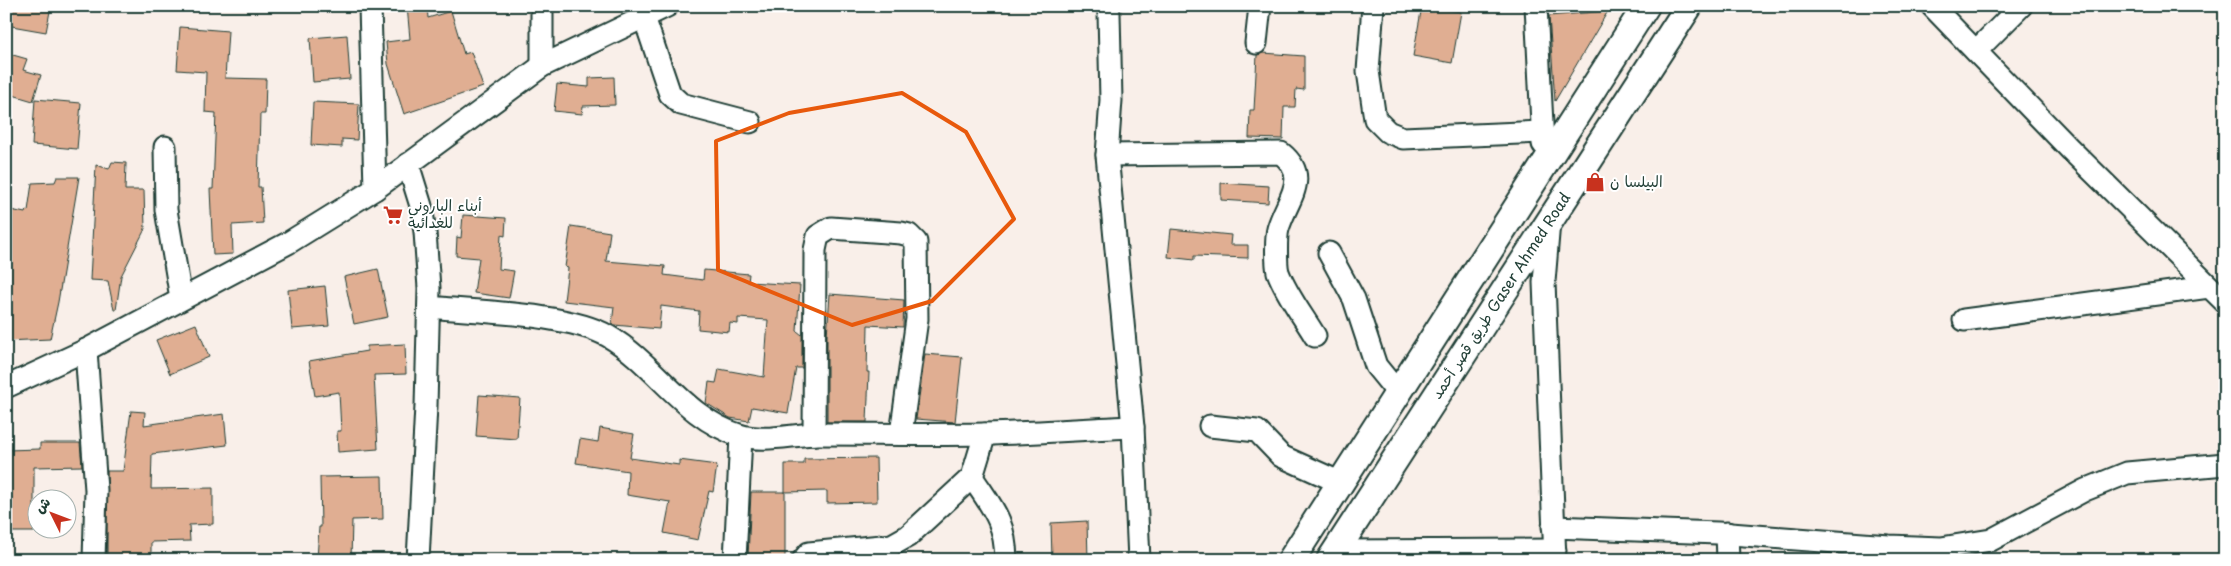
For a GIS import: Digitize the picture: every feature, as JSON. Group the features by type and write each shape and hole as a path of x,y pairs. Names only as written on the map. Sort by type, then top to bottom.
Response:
{"main road":[{"path":"1291,560 1646,6"},
{"name":"طريق قصر أحمد Gaser Ahmed Road","path":"1333,555 1688,6"}],"street":[{"path":"370,6 375,189"},
{"path":"542,6 542,66"},
{"path":"6,386 86,350 288,243 375,189 542,66 667,6"},
{"path":"1107,6 1109,12 1111,100 1107,155 1133,427 1139,560"},
{"path":"1256,44 1260,6"},
{"path":"1372,6 1368,71 1375,119 1388,132 1403,138 1542,132"},
{"path":"1536,6 1544,167"},
{"path":"1932,6 2225,302"},
{"path":"1976,52 2021,6"},
{"path":"644,17 670,94 681,104 750,122"},
{"path":"165,147 166,210 181,298"},
{"path":"1107,155 1281,153 1291,161 1297,175 1291,201 1278,230 1278,271 1314,336"},
{"path":"408,164 421,206 425,232 429,307 418,560"},
{"path":"1333,555 1555,555 1544,282 1549,222"},
{"path":"814,434 815,250 818,236 831,228 901,232 909,235 916,242 917,319 901,434"},
{"path":"1329,253 1354,299 1376,366 1398,393"},
{"path":"1964,320 2209,287"},
{"path":"429,307 539,318 588,327 621,345 692,411 714,425 741,436 768,438 814,434 985,434 1133,427"},
{"path":"86,350 96,490 94,560"},
{"path":"1210,426 1257,431 1281,456 1341,483"},
{"path":"803,560 809,553 892,545 908,536 972,477 985,434"},
{"path":"736,560 741,436"},
{"path":"1553,527 1727,533 1941,548 1991,540 2085,490 2127,473 2225,464"},
{"path":"972,477 1001,521 1006,541 1006,560"},
{"path":"1727,533 1728,560"}],"highlighted area":[{"path":"902,93 966,132 1014,219 932,301 852,325 718,270 716,141 789,113"}],"building":[{"path":"6,6 51,6 46,32 6,25"},
{"path":"407,6 427,6 428,18 451,11 464,54 471,52 483,87 404,114 388,64 386,42 410,39"},
{"path":"1422,6 1461,12 1452,63 1413,56"},
{"path":"1608,11 1555,101 1549,16"},
{"path":"180,27 228,31 225,78 266,79 265,114 260,114 258,187 261,187 263,223 232,225 233,254 213,255 210,189 213,189 216,113 205,112 206,72 177,70"},
{"path":"347,35 350,79 313,82 310,38"},
{"path":"6,53 27,59 23,70 41,75 33,101 6,93"},
{"path":"1263,53 1304,56 1304,90 1296,89 1295,107 1284,107 1283,139 1249,138 1250,110 1254,110 1257,55"},
{"path":"614,77 615,105 583,106 582,114 554,111 557,84 589,87 589,78"},
{"path":"35,99 81,103 77,149 32,145"},
{"path":"313,102 359,104 357,140 342,139 342,147 311,145"},
{"path":"112,162 126,163 125,190 144,190 145,229 121,276 116,310 114,310 108,281 90,280 96,165 109,169"},
{"path":"57,177 79,177 50,339 6,341 10,311 6,310 6,209 25,213 26,210 28,211 32,183 55,182"},
{"path":"1221,183 1269,186 1268,203 1221,200"},
{"path":"463,215 506,218 505,236 501,235 499,269 514,271 509,298 474,293 479,258 456,256 457,237 461,238"},
{"path":"571,226 610,232 606,261 665,266 664,275 703,280 704,270 749,274 748,282 800,285 797,331 802,335 802,368 796,368 788,413 752,407 749,421 730,418 706,403 709,382 716,383 719,369 764,377 768,320 738,318 738,324 730,323 729,332 698,329 699,311 661,306 659,329 614,325 612,324 614,307 564,301 568,268 565,267"},
{"path":"1171,229 1231,235 1230,245 1248,245 1248,258 1194,256 1194,260 1168,257"},
{"path":"378,269 388,317 354,324 344,277"},
{"path":"325,286 329,326 292,329 288,290"},
{"path":"830,294 904,300 903,327 868,325 867,422 827,422 827,336"},
{"path":"196,324 209,357 170,374 156,340"},
{"path":"405,344 406,374 374,375 378,449 338,452 337,431 341,431 339,392 315,396 309,361 367,351 367,346"},
{"path":"925,354 962,357 955,422 916,419"},
{"path":"479,395 520,398 517,439 476,436"},
{"path":"131,411 145,412 144,425 224,414 227,445 152,454 151,489 213,488 213,524 189,525 190,541 151,542 151,557 107,558 107,471 123,471"},
{"path":"600,428 634,434 630,458 679,465 679,460 717,465 713,492 709,491 698,540 664,533 670,502 627,495 628,471 576,463 580,439 598,442"},
{"path":"40,443 80,443 82,466 34,467 34,488 28,488 28,532 6,532 6,450 40,449"},
{"path":"876,458 877,502 827,503 827,491 785,492 785,464 804,464 804,459"},
{"path":"382,476 383,519 352,520 351,560 317,560 319,527 321,527 320,477"},
{"path":"751,492 785,492 785,557 748,558"},
{"path":"1087,521 1088,560 1052,560 1051,523"}],"place":[{"name":"البيلسا ن","path":"1595,182"},
{"name":"أبناء البارونى للغدائية","path":"393,215"}]}
